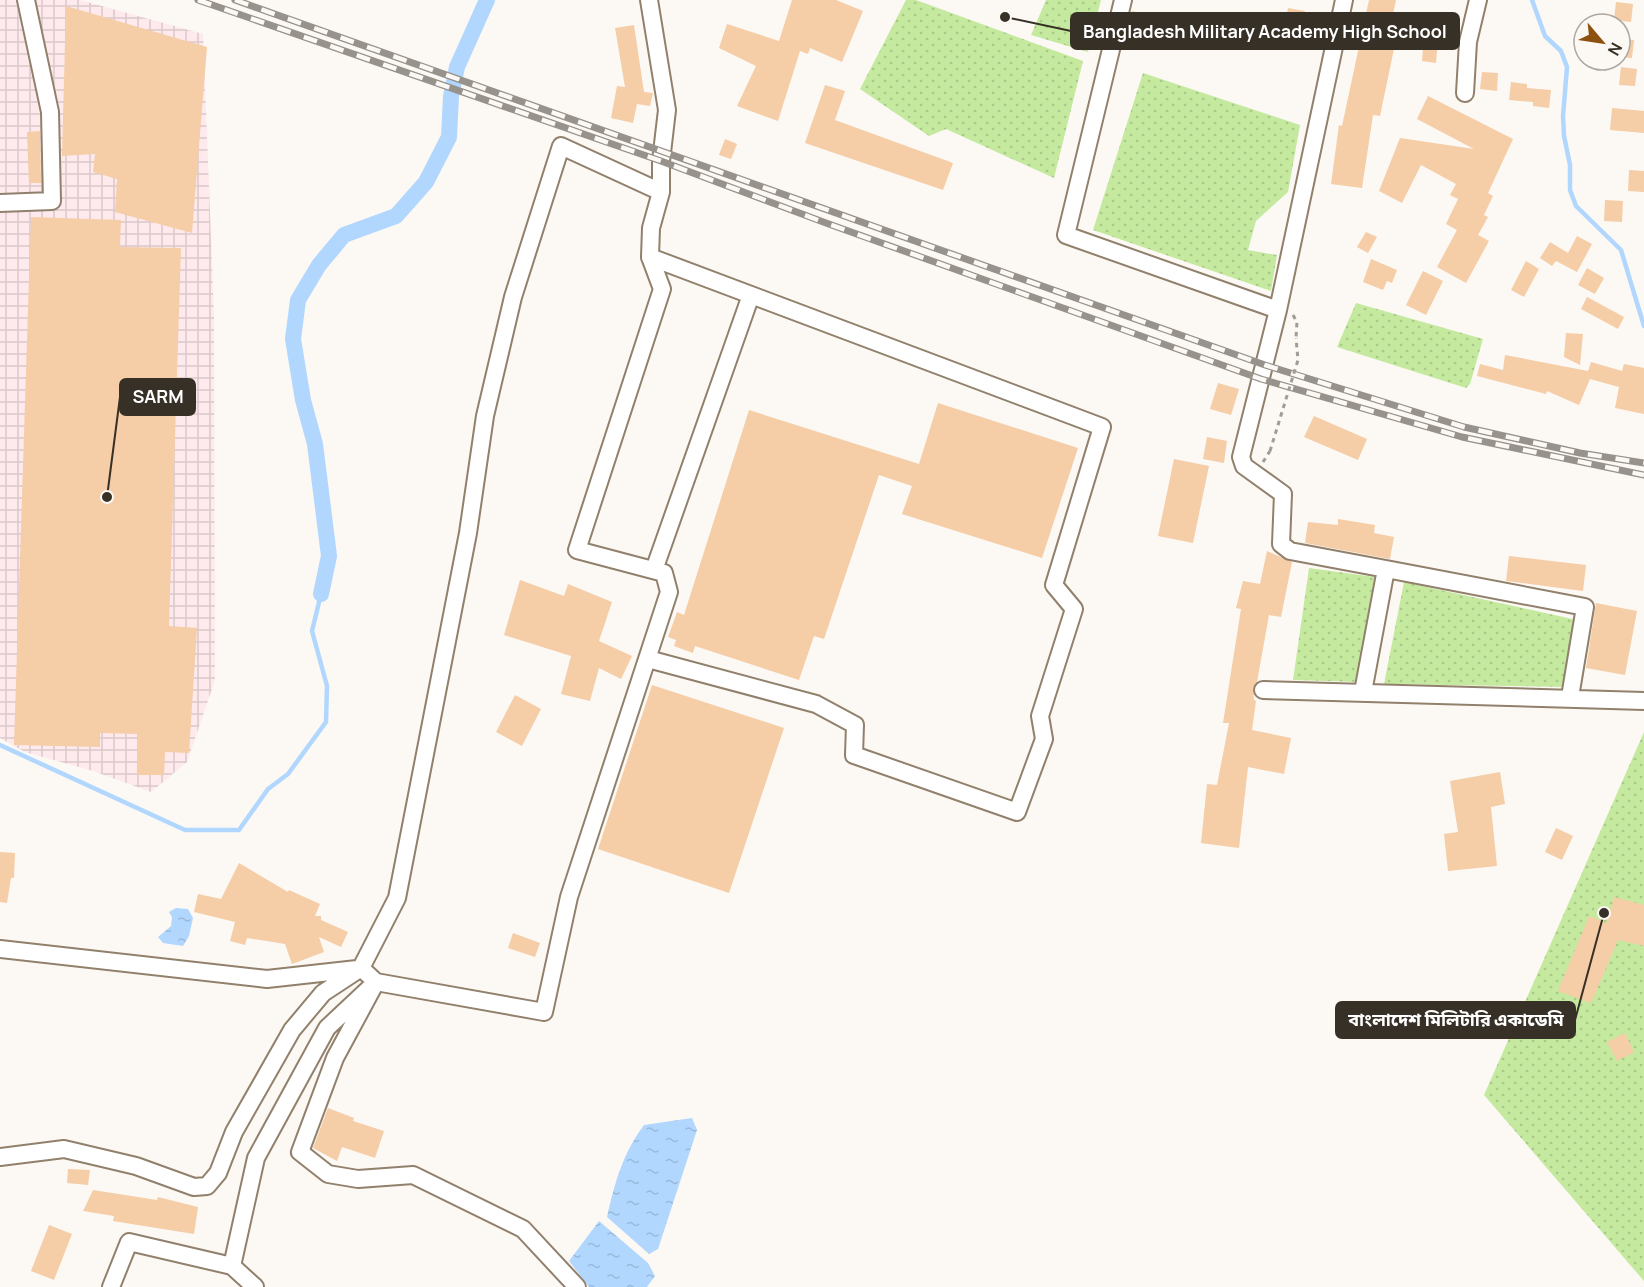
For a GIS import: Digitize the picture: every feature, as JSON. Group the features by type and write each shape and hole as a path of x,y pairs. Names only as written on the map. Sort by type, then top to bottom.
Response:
{"street":[{"path":"0,203 52,201 50,112 26,0"},
{"path":"0,949 267,979 361,968 376,982 544,1012 569,897 669,592 664,573 578,550 663,289 650,257 651,228 661,192 661,161 667,110 649,0"},
{"path":"1123,0 1066,235 1278,310"},
{"path":"1344,0 1278,310 1241,457 1244,466 1283,494 1281,544 1290,551 1585,607 1570,697"},
{"path":"1464,93 1468,42 1478,0"},
{"path":"0,1157 64,1149 136,1166 194,1187 207,1186 218,1173 234,1132 268,1068 292,1030 323,993 361,968 397,898 468,533 485,416 513,297 561,146 661,192"},
{"path":"648,659 816,704 855,725 854,755 1017,812 1044,739 1040,716 1074,609 1054,585 1102,427 650,257"},
{"path":"654,570 751,295"},
{"path":"1363,692 1386,569"},
{"path":"1263,690 1570,697 1644,701"},
{"path":"232,1266 256,1158 327,1028 376,982"},
{"path":"376,982 335,1058 300,1152 327,1174 358,1179 413,1175 523,1229 577,1287"},
{"path":"111,1287 129,1242 232,1266 255,1287"}],"path":[{"path":"1270,451 1298,360 1296,338"}],"shaded area":[{"path":"0,0 80,0 203,34 214,315 215,680 187,762 151,792 93,771 25,752 0,738"}],"green space":[{"path":"906,0 916,0 1083,61 1054,178 946,129 929,136 860,89"},
{"path":"1046,0 1101,0 1088,52 1031,35"},
{"path":"1143,73 1300,125 1288,192 1256,221 1248,250 1277,255 1271,291 1093,230"},
{"path":"1356,303 1483,339 1470,384 1466,388 1337,347"},
{"path":"1309,568 1375,577 1358,682 1293,680"},
{"path":"1404,582 1577,620 1567,687 1384,684"},
{"path":"1644,732 1644,1281 1484,1095"}],"water":[{"path":"176,908 188,909 193,918 189,936 183,946 163,943 158,937 171,926 172,917 169,912"},
{"path":"692,1118 697,1130 658,1249 649,1254 607,1217 617,1180 630,1146 644,1125"},
{"path":"599,1221 648,1263 655,1276 647,1287 589,1287 569,1261"}],"building":[{"path":"792,0 836,0 863,11 842,62 810,48 808,54 800,51 778,121 737,106 756,66 719,48 727,24 779,41"},
{"path":"1369,0 1396,0 1387,42 1395,44 1380,116 1373,115 1362,188 1331,184 1339,125 1342,126"},
{"path":"1616,2 1633,4 1632,13 1615,12"},
{"path":"66,6 207,47 192,233 115,212 117,179 93,172 95,154 62,156"},
{"path":"1288,8 1305,11 1302,28 1285,25"},
{"path":"1132,11 1161,18 1154,47 1125,40"},
{"path":"634,25 644,92 653,93 650,106 637,104 633,123 611,118 617,86 625,87 615,28"},
{"path":"1424,36 1438,38 1436,63 1422,61"},
{"path":"1632,68 1637,69 1635,86 1619,85 1620,72 1632,72"},
{"path":"1482,72 1498,73 1497,91 1480,89"},
{"path":"1511,82 1527,84 1527,88 1551,90 1549,108 1533,106 1533,102 1509,100"},
{"path":"825,85 845,91 835,120 953,163 943,190 805,143"},
{"path":"1428,96 1513,139 1488,193 1493,196 1484,215 1488,217 1478,235 1489,241 1466,283 1437,267 1457,230 1446,224 1458,199 1450,195 1456,184 1421,165 1402,203 1379,191 1400,138 1474,149 1417,119"},
{"path":"1612,108 1644,111 1644,133 1610,130"},
{"path":"40,131 41,183 29,183 27,132"},
{"path":"725,139 737,144 731,159 719,155"},
{"path":"1629,170 1644,171 1644,192 1628,191"},
{"path":"1605,200 1623,201 1622,222 1604,221"},
{"path":"31,217 121,220 120,247 181,248 169,626 197,628 189,753 165,752 164,775 137,775 138,734 100,733 100,747 14,745"},
{"path":"1366,232 1377,237 1368,253 1357,247"},
{"path":"1577,236 1592,244 1577,272 1556,261 1552,266 1540,258 1550,242 1568,253"},
{"path":"1371,259 1397,270 1392,283 1387,281 1383,290 1363,282"},
{"path":"1526,261 1539,269 1524,297 1511,290"},
{"path":"1587,268 1604,278 1595,294 1578,285"},
{"path":"1423,271 1443,281 1426,315 1406,305"},
{"path":"1587,297 1624,317 1618,329 1581,309"},
{"path":"1566,333 1583,334 1580,365 1564,357"},
{"path":"1505,355 1588,371 1591,362 1622,371 1624,364 1644,368 1644,414 1615,408 1619,387 1590,379 1579,405 1547,391 1546,394 1477,376 1480,364 1503,370"},
{"path":"1218,383 1239,389 1231,415 1210,409"},
{"path":"938,403 1078,448 1042,558 902,514 912,486 879,475 824,639 814,636 799,680 695,646 693,653 674,646 676,640 668,637 677,612 684,615 749,410 919,464"},
{"path":"1314,416 1367,439 1358,460 1304,437"},
{"path":"1207,437 1227,441 1224,463 1203,459"},
{"path":"1174,459 1209,466 1193,543 1158,536"},
{"path":"1338,519 1375,525 1374,533 1394,537 1390,559 1305,543 1308,522 1338,525"},
{"path":"1267,551 1292,562 1281,617 1269,615 1257,682 1253,689 1256,701 1252,730 1291,738 1284,774 1248,767 1239,848 1201,843 1207,784 1217,785 1229,723 1223,723 1241,609 1236,608 1243,581 1260,584"},
{"path":"1509,556 1586,565 1583,591 1506,581"},
{"path":"520,580 564,596 568,584 612,602 599,641 632,656 621,679 599,668 590,701 561,694 571,656 504,635"},
{"path":"1596,603 1637,611 1625,675 1586,668"},
{"path":"652,685 784,728 729,893 598,849"},
{"path":"515,695 541,709 522,746 496,732"},
{"path":"1500,772 1505,804 1491,807 1497,866 1448,871 1444,834 1458,832 1450,781"},
{"path":"1556,828 1573,836 1562,860 1545,852"},
{"path":"0,852 15,853 14,878 11,878 7,903 0,902"},
{"path":"239,863 288,892 289,890 320,904 315,916 321,916 321,920 348,932 341,947 319,937 324,952 292,964 285,944 247,938 245,945 230,941 235,922 194,912 198,894 221,899"},
{"path":"1614,897 1644,905 1644,946 1618,940 1591,1003 1558,991 1589,916 1607,923"},
{"path":"513,933 540,943 535,957 508,948"},
{"path":"1625,1033 1634,1052 1617,1061 1607,1042"},
{"path":"328,1108 354,1118 353,1121 384,1131 375,1158 342,1147 337,1161 313,1148"},
{"path":"68,1169 90,1170 88,1185 67,1183"},
{"path":"93,1190 157,1200 158,1197 198,1207 194,1234 113,1221 114,1216 83,1211"},
{"path":"49,1225 72,1234 54,1280 31,1271"}],"waterway":[{"path":"321,594 329,556 315,444 303,400 293,339 298,300 319,265 344,235 396,216 426,182 449,137 451,96 457,67 487,0"},
{"path":"1532,0 1545,36 1561,51 1567,67 1563,116 1564,136 1570,165 1570,190 1576,206 1621,250 1644,326"},
{"path":"0,745 185,830 239,830 268,789 288,774 326,722 327,686 312,631 321,594"}],"railway":[{"path":"198,0 661,161 826,223 1261,379 1462,437 1644,475"},
{"path":"235,0 1265,365 1464,427 1580,453 1644,463"}],"place":[{"name":"Bangladesh Military Academy High School","path":"1005,17"},
{"name":"SARM","path":"107,497"},
{"name":"বাংলাদেশ মিলিটারি একাডেমি","path":"1604,913"}]}
